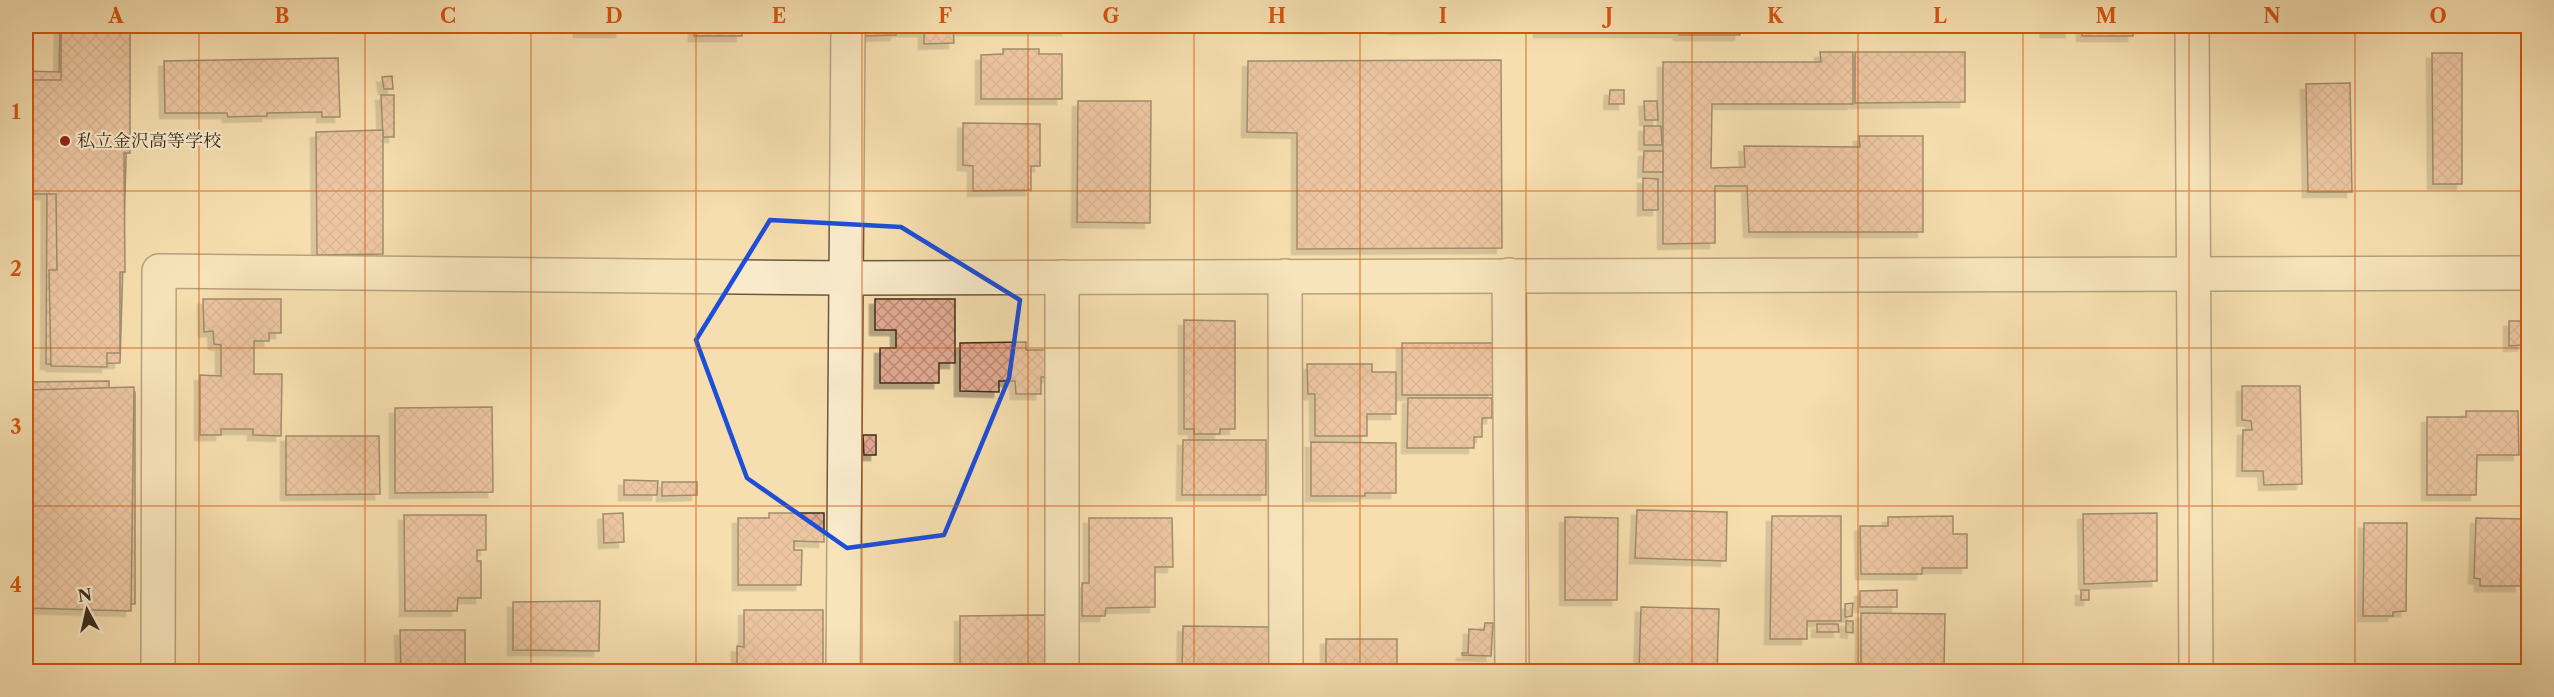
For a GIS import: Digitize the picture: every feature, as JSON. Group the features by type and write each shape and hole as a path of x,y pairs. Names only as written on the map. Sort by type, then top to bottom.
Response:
{"street":[{"path":"843,672 848,26"},
{"path":"2192,26 2196,672"},
{"path":"158,672 159,271 847,278 2529,273"},
{"path":"1509,275 1512,672"},
{"path":"1285,276 1286,672"},
{"path":"1062,277 1062,672"}],"highlighted area":[{"path":"770,220 901,227 1020,300 1009,378 944,535 847,548 747,478 696,340"}],"building":[{"path":"60,26 130,26 120,363 46,364 47,186 26,187 26,71 59,72"},
{"path":"61,26 130,26 130,153 124,153 125,272 120,272 120,353 107,353 107,367 51,366 49,270 57,270 56,194 26,194 26,80 61,80"},
{"path":"579,26 621,26 621,32 579,32"},
{"path":"694,26 741,26 742,36 694,36"},
{"path":"865,26 953,26 954,43 924,44 924,31 896,31 896,35 865,36"},
{"path":"960,26 1067,26 1067,30 960,30"},
{"path":"1267,26 1331,26 1331,28 1267,28"},
{"path":"1394,26 1443,26 1443,28 1394,29"},
{"path":"1539,26 1678,26 1678,32 1539,32"},
{"path":"1679,26 1740,26 1740,35 1679,35"},
{"path":"2045,26 2070,26 2071,32 2046,32"},
{"path":"2082,26 2133,26 2133,36 2082,36"},
{"path":"1003,49 1039,49 1039,54 1062,54 1062,99 981,99 981,55 1003,54"},
{"path":"1820,52 1853,52 1853,104 1712,104 1711,168 1745,167 1744,146 1860,147 1859,136 1923,136 1923,232 1749,232 1747,186 1715,186 1715,243 1663,244 1663,62 1821,62"},
{"path":"1855,52 1965,52 1965,102 1855,103"},
{"path":"2432,53 2462,53 2462,184 2433,184"},
{"path":"338,58 340,117 322,117 322,112 267,113 267,116 228,117 227,113 165,113 164,61"},
{"path":"1501,60 1502,248 1297,249 1297,133 1247,132 1248,61"},
{"path":"392,76 393,89 384,89 382,77"},
{"path":"2350,83 2352,192 2308,192 2306,84"},
{"path":"1610,90 1624,90 1624,104 1609,104"},
{"path":"381,95 394,95 394,137 383,137"},
{"path":"1078,101 1151,101 1150,223 1077,222"},
{"path":"1644,101 1657,101 1658,120 1645,120"},
{"path":"963,123 1040,124 1040,166 1031,166 1031,190 973,191 973,166 963,165"},
{"path":"1644,126 1661,126 1662,145 1644,145"},
{"path":"383,130 383,254 317,255 316,132"},
{"path":"1644,151 1663,151 1663,172 1643,172"},
{"path":"1643,178 1658,179 1658,210 1643,210"},
{"path":"203,299 281,299 281,333 269,333 269,341 254,341 254,374 282,374 281,436 253,435 253,429 221,429 221,435 200,435 200,375 221,376 221,345 214,344 213,331 204,332"},
{"path":"875,299 955,299 955,363 939,363 939,383 880,383 880,348 896,348 896,330 875,330"},
{"path":"1184,320 1235,321 1235,429 1220,429 1220,434 1194,434 1194,429 1184,429"},
{"path":"2509,321 2523,321 2523,345 2509,346"},
{"path":"1026,342 1026,350 1050,350 1050,377 1041,377 1041,394 1016,394 1015,381 999,381 999,392 960,391 960,343"},
{"path":"1402,343 1493,343 1493,395 1402,395"},
{"path":"1307,364 1372,364 1372,372 1396,372 1396,414 1367,414 1367,436 1315,436 1315,394 1308,394"},
{"path":"109,381 109,392 135,392 135,604 109,603 109,608 26,608 26,382"},
{"path":"2242,386 2300,386 2302,484 2264,485 2263,471 2242,471 2243,430 2252,430 2251,421 2242,420"},
{"path":"134,387 131,611 26,608 26,390"},
{"path":"1408,398 1492,398 1492,418 1482,418 1482,437 1474,437 1474,448 1407,448"},
{"path":"492,407 493,492 395,493 395,408"},
{"path":"2466,411 2518,411 2519,455 2477,455 2476,495 2427,495 2427,417 2466,417"},
{"path":"863,435 876,435 876,455 864,455"},
{"path":"286,436 379,436 380,494 286,495"},
{"path":"1183,440 1266,440 1266,495 1182,495"},
{"path":"1311,442 1396,443 1396,493 1365,493 1365,496 1311,496"},
{"path":"624,480 658,481 657,495 624,495"},
{"path":"662,482 697,482 697,495 662,496"},
{"path":"1637,510 1727,512 1726,561 1635,558"},
{"path":"623,513 624,542 604,543 603,514"},
{"path":"769,513 824,513 824,542 794,541 794,550 802,550 801,585 738,585 738,518 769,518"},
{"path":"2157,513 2157,581 2084,584 2083,514"},
{"path":"404,515 486,515 486,550 477,550 477,561 481,561 481,598 458,598 457,611 405,611"},
{"path":"1772,516 1841,516 1841,621 1807,621 1807,639 1770,639"},
{"path":"1953,516 1953,534 1967,534 1967,568 1922,568 1922,574 1861,574 1860,526 1888,526 1888,517"},
{"path":"1565,517 1618,518 1617,600 1565,600"},
{"path":"1089,518 1172,518 1173,567 1155,567 1155,607 1106,608 1105,616 1082,616 1082,583 1089,583"},
{"path":"2476,518 2528,519 2528,579 2520,579 2521,586 2480,586 2480,579 2474,578"},
{"path":"2364,523 2407,523 2406,611 2393,612 2393,616 2363,616"},
{"path":"1897,590 1897,607 1860,607 1860,591"},
{"path":"2081,590 2089,590 2089,600 2081,600"},
{"path":"600,601 599,651 513,650 513,602"},
{"path":"1853,603 1852,616 1845,617 1845,604"},
{"path":"1641,607 1719,609 1717,672 1639,672"},
{"path":"744,610 823,610 823,672 737,672 737,646 744,647"},
{"path":"1861,613 1945,614 1944,669 1861,669"},
{"path":"1047,615 1048,671 960,672 960,616"},
{"path":"1846,621 1853,621 1853,633 1846,632"},
{"path":"1485,623 1493,623 1491,656 1462,655 1462,653 1468,653 1469,629 1484,630"},
{"path":"1817,624 1838,624 1839,632 1817,632"},
{"path":"1183,626 1269,627 1269,672 1182,672"},
{"path":"400,630 465,630 465,672 401,672"},
{"path":"1326,639 1397,639 1397,672 1336,672 1336,664 1326,664"}],"place":[{"name":"私立金沢高等学校","path":"65,141"}]}
